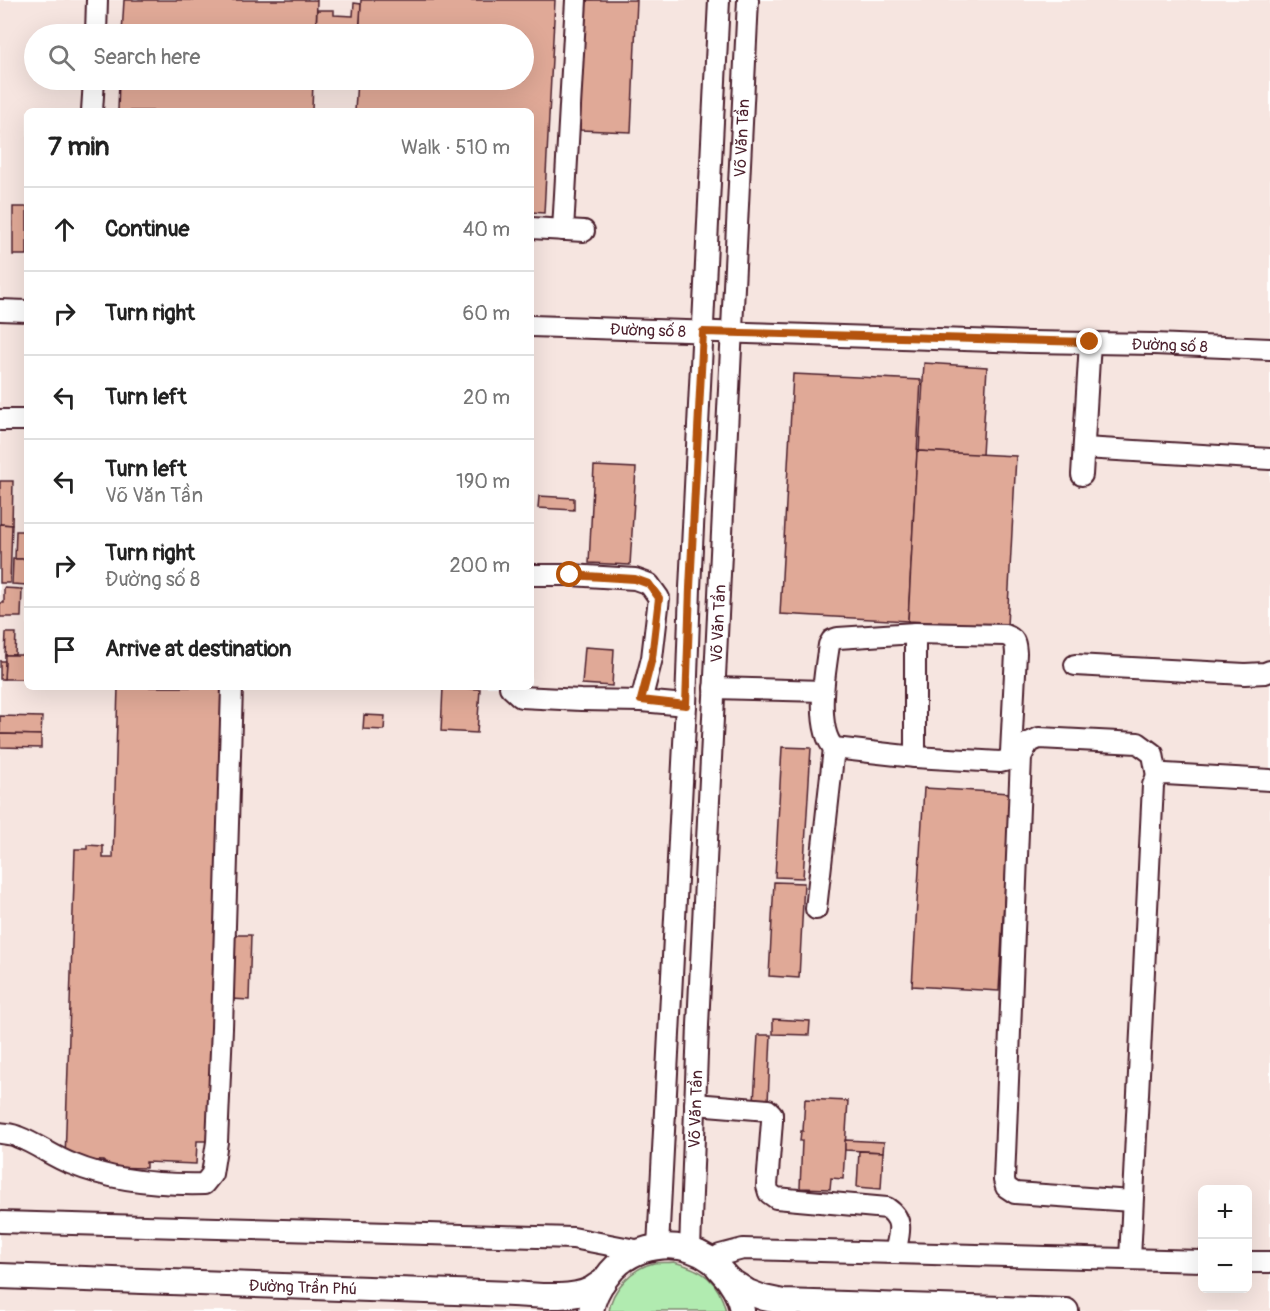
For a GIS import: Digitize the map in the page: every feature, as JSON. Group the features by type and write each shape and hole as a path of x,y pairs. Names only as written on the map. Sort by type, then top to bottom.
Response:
{"main road":[{"path":"591,1311 599,1287 624,1259 649,1249 674,1246 690,1250 712,1261 731,1281 748,1292 783,1302 1066,1311"},
{"name":"Đường Trần Phú","path":"0,1276 549,1296 571,1295 588,1291 603,1282"},
{"path":"731,1281 742,1311"}],"street":[{"path":"96,24 97,0"},
{"path":"564,230 576,0"},
{"name":"Võ Văn Tần","path":"649,1249 686,705 719,0"},
{"name":"Võ Văn Tần","path":"690,1250 714,688 748,0"},
{"path":"92,108 93,90"},
{"path":"534,228 584,231"},
{"path":"0,310 24,311"},
{"name":"Đường số 8","path":"534,326 1270,349"},
{"path":"1082,475 1090,342"},
{"path":"0,420 24,420"},
{"path":"1084,448 1270,459"},
{"path":"534,575 635,579 649,584 659,598 652,658 641,700"},
{"path":"915,633 915,757"},
{"path":"915,633 1005,635 1012,638 1016,653 1009,760 1000,762 915,757 834,748 829,743 825,734 823,691 829,645 832,640 915,633"},
{"path":"1075,665 1245,674 1270,671"},
{"path":"714,688 823,691"},
{"path":"0,1133 16,1136 63,1161 113,1178 177,1185 204,1184 212,1174 217,1142 222,1028 232,690"},
{"path":"513,690 521,697 641,700 686,705"},
{"path":"1130,1259 1153,785 1157,776 1153,754 1138,743 1039,738 1028,743 1021,757 1004,1180 1006,1187 1015,1193 1132,1201"},
{"path":"816,909 834,748"},
{"path":"1157,776 1165,774 1270,780"},
{"path":"695,1104 768,1110 772,1114 767,1186 769,1193 776,1198 886,1208 894,1213 899,1221 896,1253"},
{"path":"0,1222 573,1238 649,1249"},
{"path":"712,1261 720,1255 743,1249 1198,1261"},
{"path":"1252,1262 1270,1262"}],"shaded area":[{"path":"0,0 1270,0 1270,1311 0,1311"}],"green space":[{"path":"674,1262 694,1269 708,1278 719,1291 726,1311 609,1311 614,1295 631,1275 654,1263"}],"building":[{"path":"124,0 317,0 316,24 123,24"},
{"path":"361,0 555,0 544,213 534,212 534,108 355,108 356,90 534,90 534,24 360,24"},
{"path":"585,0 637,0 631,132 580,130"},
{"path":"354,3 361,4 360,24 316,24 317,10 334,10 334,15 353,16"},
{"path":"119,90 313,90 312,108 118,108"},
{"path":"13,207 24,207 24,255 13,255"},
{"path":"924,363 987,367 982,455 919,451"},
{"path":"793,374 921,380 908,621 780,614"},
{"path":"917,451 1016,456 1007,626 908,621"},
{"path":"594,466 636,468 630,565 589,563"},
{"path":"0,481 13,481 12,525 0,524"},
{"path":"539,496 574,498 574,510 538,508"},
{"path":"0,524 12,525 10,583 0,583"},
{"path":"16,531 24,531 24,559 15,559"},
{"path":"13,559 24,559 24,585 12,584"},
{"path":"4,588 22,589 21,617 0,617 0,603 4,603"},
{"path":"6,633 16,633 15,655 5,655"},
{"path":"585,647 614,649 612,686 582,684"},
{"path":"5,655 24,655 24,679 4,679"},
{"path":"0,661 5,661 4,679 0,679"},
{"path":"118,690 226,690 212,1141 197,1141 196,1164 146,1162 146,1168 104,1167 104,1161 65,1160 75,849 87,849 87,845 103,846 103,858 113,858"},
{"path":"443,690 480,690 477,733 441,731"},
{"path":"364,715 385,716 384,730 363,729"},
{"path":"0,716 42,717 41,735 0,734"},
{"path":"0,734 41,735 41,748 0,747"},
{"path":"782,747 811,748 803,878 775,877"},
{"path":"924,788 1010,793 999,991 912,986"},
{"path":"774,882 804,883 799,978 769,976"},
{"path":"234,935 251,935 249,1000 231,999"},
{"path":"773,1019 810,1021 809,1035 773,1034"},
{"path":"758,1035 771,1035 768,1102 754,1101"},
{"path":"805,1099 848,1101 843,1179 831,1178 830,1189 800,1188 802,1141 800,1141"},
{"path":"845,1140 884,1142 883,1152 845,1150"},
{"path":"859,1151 883,1152 881,1189 857,1187"}],"route":[{"path":"570,575 635,579 649,584 659,598 652,658 641,700 686,705 703,332 1090,342"}]}
